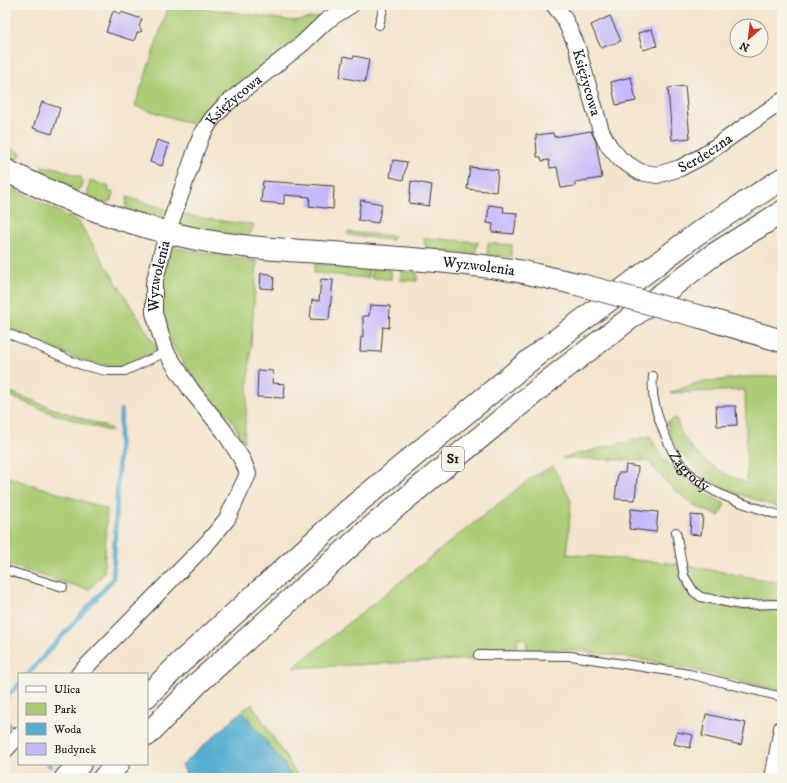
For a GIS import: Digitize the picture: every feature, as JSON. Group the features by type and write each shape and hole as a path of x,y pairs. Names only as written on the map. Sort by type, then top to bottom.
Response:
{"main road":[{"name":"Wyzwolenia","path":"5,170 45,190 96,211 167,233 231,244 473,265 520,272 577,284 701,317 782,341"},
{"name":"S1","path":"148,695 179,664 350,509 535,356 698,233 782,179"},
{"name":"S1","path":"148,734 198,683 362,535 552,378 713,255 782,212"},
{"path":"66,778 79,765"},
{"path":"104,778 117,765"}],"street":[{"name":"Księżycowa","path":"167,233 201,136 212,119 226,104 302,44 326,22 351,5"},
{"name":"Księżycowa","path":"554,5 566,22 576,44 601,131 609,146 621,160"},
{"name":"Serdeczna","path":"621,160 640,172 657,175 680,168 701,157 782,102"},
{"name":"Wyzwolenia","path":"80,673 208,542 227,519 248,474 243,461 224,431 191,390 166,352 154,313 154,284 167,233"},
{"path":"776,776 782,728"},
{"path":"5,750 18,736"}],"lane":[{"path":"379,25 384,5"},
{"path":"5,332 81,365 106,371 125,370 166,352"},
{"name":"Zagrody","path":"653,376 652,390 658,418 676,457 688,473 719,494 782,516"},
{"path":"676,532 684,576 694,592 701,597 741,605 782,604"},
{"path":"5,570 63,587"},
{"path":"478,655 571,656 689,674 782,697"}],"green space":[{"path":"169,5 192,5 209,9 294,21 322,16 299,39 207,113 198,126 135,106"},
{"path":"5,145 22,154 14,160 10,161 5,159"},
{"path":"42,165 50,169 51,166 81,177 81,186 75,193 43,177"},
{"path":"90,180 109,187 108,191 114,193 112,199 107,203 87,200"},
{"path":"5,184 79,222 157,348 126,365 110,366 96,364 80,359 5,327"},
{"path":"127,197 171,211 166,224 128,211 126,206"},
{"path":"177,214 235,223 254,224 251,233 247,237 176,227"},
{"path":"347,232 394,236 391,240 348,235"},
{"path":"424,238 478,242 475,254 432,250 425,246"},
{"path":"488,243 512,245 511,257 487,255"},
{"path":"170,247 257,261 244,442 231,419 191,375 172,345 161,314 161,293"},
{"path":"315,264 369,268 368,278 314,273"},
{"path":"372,268 391,270 391,279 371,278"},
{"path":"401,271 417,272 417,281 400,280"},
{"path":"782,376 782,509 728,490 702,475 680,452 671,438 667,422 676,418 686,441 703,459 724,473 747,483 745,390 670,393 697,383 745,377"},
{"path":"5,390 110,428 111,432 48,412 5,394"},
{"path":"650,436 660,455 683,478 725,504 719,516 695,506 671,487 648,461 562,458"},
{"path":"553,466 571,501 567,554 678,564 682,582 690,592 700,600 727,607 782,609 781,688 776,690 699,671 622,656 569,650 530,650 527,649 526,638 517,638 517,646 511,652 475,652 476,659 293,668 531,478"},
{"path":"5,476 107,509 104,573 89,590 5,564"},
{"path":"684,565 782,583 782,601 739,601 716,599 706,596 699,592 694,586"},
{"path":"252,704 299,778 292,778 283,763 242,711"}],"water":[{"path":"242,711 283,763 292,778 188,778 182,765"}],"building":[{"path":"113,11 142,19 139,26 142,31 137,33 134,41 106,32"},
{"path":"610,16 621,41 601,48 591,25"},
{"path":"652,29 657,46 643,50 638,33"},
{"path":"344,56 369,59 365,82 340,77"},
{"path":"631,77 636,101 616,105 611,82"},
{"path":"685,86 690,138 672,140 668,88"},
{"path":"42,102 60,108 52,134 33,128"},
{"path":"591,131 596,142 602,178 575,182 575,186 561,188 557,167 550,168 549,160 542,161 541,157 537,157 536,135 553,133 554,137"},
{"path":"157,140 169,144 162,166 150,162"},
{"path":"393,160 407,162 403,180 390,177"},
{"path":"470,167 498,170 496,192 467,189"},
{"path":"263,181 334,186 333,209 309,206 310,197 284,195 284,204 261,202"},
{"path":"411,181 432,185 429,206 409,203"},
{"path":"361,200 382,204 378,223 358,220"},
{"path":"489,205 504,207 503,212 517,213 514,234 492,232 493,224 487,223"},
{"path":"261,273 270,274 274,278 273,289 260,288"},
{"path":"321,279 333,280 329,320 310,319 312,300 319,301"},
{"path":"370,305 390,306 389,328 383,327 381,352 360,351 361,337 363,337 363,316 369,316"},
{"path":"258,370 273,371 272,383 285,384 284,398 257,397"},
{"path":"716,406 736,406 737,425 717,426"},
{"path":"626,465 638,467 635,500 615,499 618,473 625,473"},
{"path":"631,509 658,512 656,532 629,529"},
{"path":"691,515 703,516 701,535 690,534"},
{"path":"706,714 746,723 741,745 702,736"},
{"path":"677,732 693,735 690,748 674,744"}],"waterway":[{"path":"29,673 113,579 121,410"},
{"path":"5,699 18,685"},
{"path":"5,721 10,726"}]}
